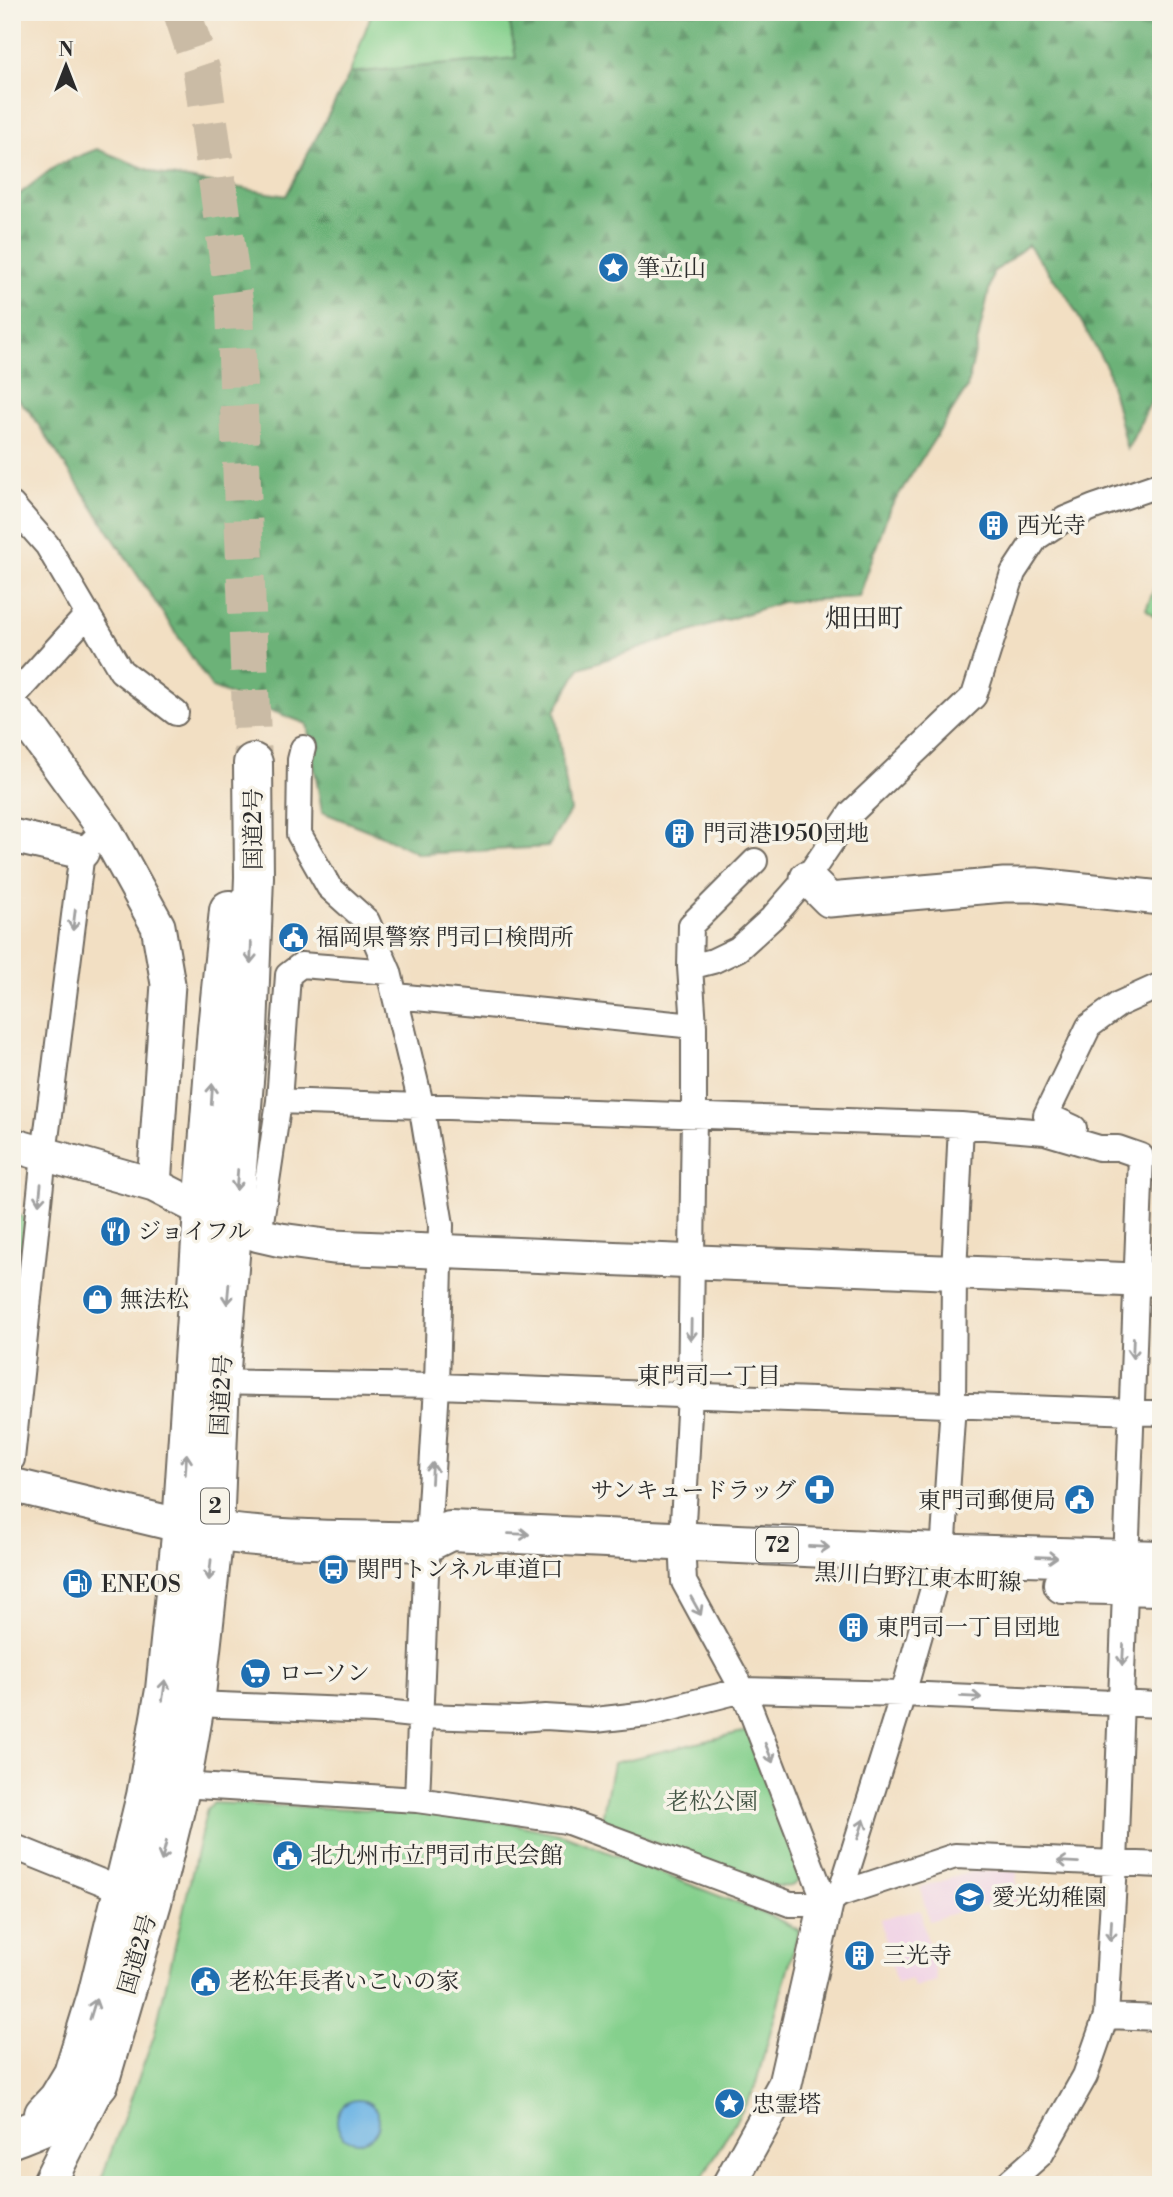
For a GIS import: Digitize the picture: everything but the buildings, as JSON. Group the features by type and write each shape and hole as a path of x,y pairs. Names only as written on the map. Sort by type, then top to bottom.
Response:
{"main road":[{"name":"国道2号","path":"86,2078 97,1996 124,1891 195,1704 198,1529 206,1382 232,1224 248,1031 254,877 253,763 229,907 217,1029 232,1224"},
{"name":"国道2号","path":"86,2078 148,1914 164,1790 153,1758 198,1529"},
{"name":"黒川白野江東本町線","path":"198,1529 428,1542 450,1556 682,1554 1144,1573"},
{"path":"12,2137 64,2117 88,2098 86,2078"},
{"path":"12,2137 30,2127 58,2099 86,2078"}],"street":[{"path":"690,967 713,961 738,949 772,918 807,878 851,813 974,696 1013,573 1036,538 1065,519 1161,484"},
{"path":"12,505 47,545 121,671 176,713"},
{"path":"12,698 88,614"},
{"path":"12,708 32,729 94,841 158,926 167,984 154,1185"},
{"path":"303,748 300,760 299,834 329,887 367,921 389,972 421,1104 442,1225 418,1800"},
{"path":"12,836 94,841"},
{"path":"12,1459 44,1155 94,841"},
{"path":"755,861 691,925 694,1115 690,1395 682,1554 684,1584 743,1690 833,1899"},
{"path":"807,878 830,900 1004,885 1036,885 1161,898"},
{"path":"232,1224 279,1101 288,975 302,965 389,972"},
{"path":"1099,1148 1079,1130 1045,1115 1089,1026 1119,1004 1161,985"},
{"path":"396,996 694,1026"},
{"path":"279,1101 961,1125 1045,1132 1099,1148 1118,1149 1141,1156 1148,1279 1131,1413 1144,1573 1121,1704 1106,2016 1085,2076 1041,2154 1006,2185"},
{"path":"729,2185 785,2084 833,1899 903,1694 939,1565 953,1404 954,1273 961,1125"},
{"path":"12,1146 154,1185 232,1224 281,1240 333,1247 1148,1279"},
{"path":"206,1382 437,1386 1161,1413"},
{"path":"12,1485 198,1529"},
{"path":"195,1704 375,1711 422,1716 595,1720 648,1714 743,1690 1161,1705"},
{"path":"164,1790 418,1800 566,1821 789,1904 833,1899 955,1856 1161,1864"},
{"path":"12,1846 124,1891"},
{"path":"1106,2016 1161,2018"},
{"path":"48,2185 86,2078"},
{"path":"48,2185 64,2117"}],"shaded area":[{"name":"愛光幼稚園","path":"973,1871 1017,1871 1015,1906 977,1906 929,1921 920,1888"},
{"path":"920,1910 937,1981 914,1987 912,1979 896,1983 880,1919"}],"green space":[{"path":"372,12 473,12 510,23 516,59 350,73"},
{"path":"473,12 1161,12 1161,381 1127,450 1107,368 1068,298 1028,245 993,273 967,388 889,510 859,597 782,602 580,668 555,711 570,811 548,847 419,854 322,812 307,724 212,688 30,412 12,393 12,200 57,165 97,149 159,174 286,196 350,73 516,58 510,23"},
{"path":"1161,572 1161,622 1146,609"},
{"path":"12,1215 26,1217 23,1249 12,1248"},
{"name":"老松公園","path":"751,1730 802,1872 794,1885 771,1885 601,1823 613,1763"},
{"name":"老松公園","path":"214,1803 424,1812 514,1824 564,1835 775,1918 799,1930 754,2090 698,2185 99,2185 154,2036 207,1808"}],"water":[{"path":"358,2100 373,2106 379,2121 373,2136 358,2142 343,2136 337,2121 343,2106"}],"tunnel":[{"path":"182,12 202,72 235,308 253,763"}],"place":[{"name":"筆立山","path":"614,268"},
{"name":"西光寺","path":"994,525"},
{"name":"門司港1950団地","path":"680,833"},
{"name":"福岡県警察 門司口検問所","path":"293,937"},
{"name":"ジョイフル","path":"115,1231"},
{"name":"無法松","path":"97,1299"},
{"name":"サンキュードラッグ","path":"819,1490"},
{"name":"東門司郵便局","path":"1079,1500"},
{"name":"関門トンネル車道口","path":"334,1569"},
{"name":"ENEOS","path":"78,1584"},
{"name":"東門司一丁目団地","path":"853,1627"},
{"name":"ローソン","path":"256,1673"},
{"name":"北九州市立門司市民会館","path":"287,1855"},
{"name":"愛光幼稚園","path":"969,1897"},
{"name":"三光寺","path":"860,1955"},
{"name":"老松年長者いこいの家","path":"206,1981"},
{"name":"忠霊塔","path":"729,2104"}],"district":[{"name":"畑田町","path":"864,618"},
{"name":"東門司一丁目","path":"709,1376"}]}
